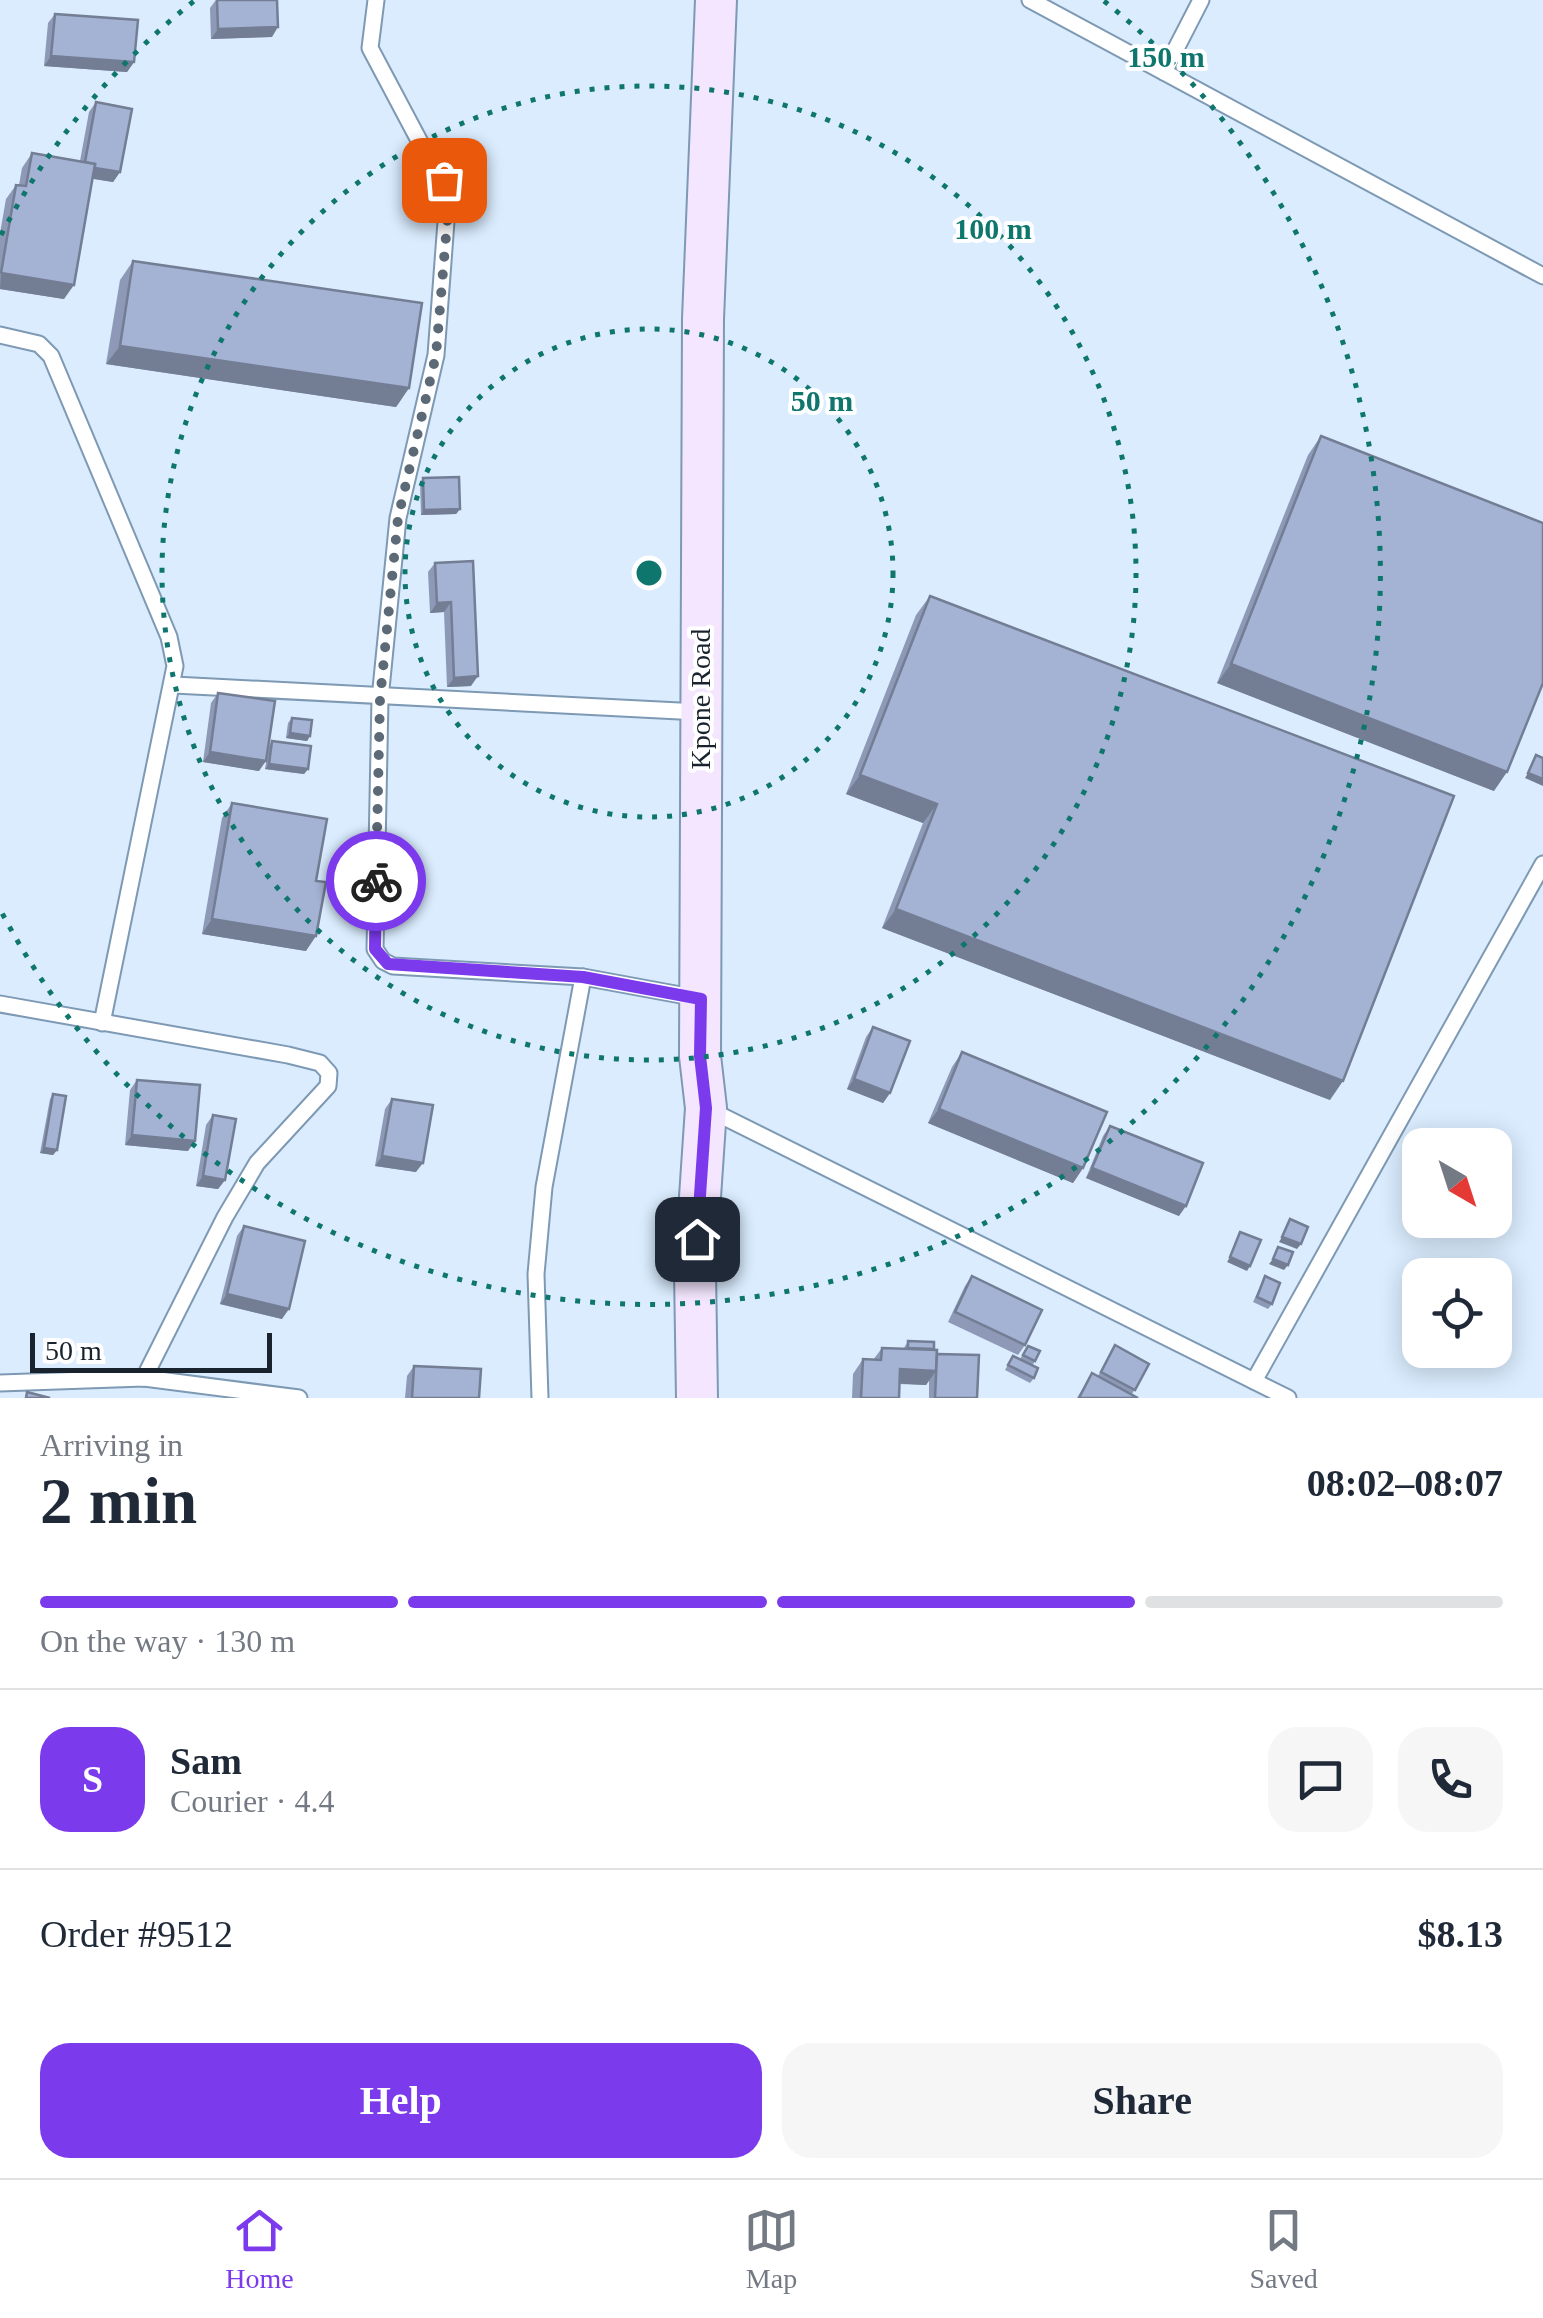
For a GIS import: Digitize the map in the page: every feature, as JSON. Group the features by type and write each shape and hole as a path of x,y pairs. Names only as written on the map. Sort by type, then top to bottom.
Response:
{"main road":[{"name":"Kpone Road","path":"697,1398 695,1271 706,1108 700,1056 703,319 716,0"}],"lane":[{"path":"376,0 370,48 448,196 436,355 398,518 380,699 377,956 394,966 583,977 701,999"},
{"path":"1030,0 1543,276"},
{"path":"1164,72 1201,0"},
{"path":"0,336 39,344 50,356 169,638 174,685 102,1023"},
{"path":"174,685 380,699 699,712"},
{"path":"1254,1381 1543,864"},
{"path":"540,1398 536,1274 544,1188 583,977"},
{"path":"0,1004 288,1055 320,1063 328,1072 328,1086 249,1176 144,1378"},
{"path":"706,1108 1288,1398"},
{"path":"0,1383 144,1378 299,1398"}],"building":[{"path":"217,0 277,0 278,27 218,29"},
{"path":"55,14 138,20 134,62 51,56"},
{"path":"96,102 132,109 120,172 95,168 95,164 85,162"},
{"path":"32,153 95,164 74,285 1,273 16,185 26,186"},
{"path":"133,261 422,303 409,388 120,346"},
{"path":"1321,436 1543,523 1543,683 1507,772 1231,664"},
{"path":"459,477 460,509 424,510 423,478"},
{"path":"473,561 478,676 454,678 451,602 437,603 435,563"},
{"path":"930,596 1454,796 1343,1081 896,909 937,804 860,775"},
{"path":"218,693 275,701 266,761 210,752"},
{"path":"292,718 312,720 310,736 290,733"},
{"path":"272,741 311,746 308,769 269,764"},
{"path":"1536,755 1543,758 1543,779 1528,773"},
{"path":"232,803 327,819 316,881 326,882 316,936 212,919"},
{"path":"873,1027 910,1041 890,1093 854,1079"},
{"path":"962,1052 1107,1112 1083,1168 939,1109"},
{"path":"137,1080 200,1085 195,1141 132,1135"},
{"path":"53,1094 66,1096 57,1150 44,1148"},
{"path":"392,1099 433,1105 423,1163 382,1156"},
{"path":"213,1115 236,1119 225,1180 203,1176"},
{"path":"1110,1126 1203,1163 1186,1206 1092,1168"},
{"path":"1290,1219 1308,1227 1301,1244 1282,1237"},
{"path":"244,1226 305,1241 289,1309 227,1294"},
{"path":"1240,1232 1261,1240 1250,1266 1230,1257"},
{"path":"1278,1247 1293,1252 1288,1265 1273,1259"},
{"path":"972,1276 1042,1310 1025,1345 955,1312"},
{"path":"1265,1276 1280,1283 1272,1304 1257,1297"},
{"path":"908,1341 934,1342 934,1349 908,1348"},
{"path":"1115,1345 1149,1364 1135,1390 1101,1372"},
{"path":"1028,1346 1040,1351 1035,1361 1023,1355"},
{"path":"882,1348 937,1350 936,1371 900,1369 899,1398 861,1398 863,1359 881,1360"},
{"path":"937,1354 979,1355 977,1398 935,1398"},
{"path":"1013,1356 1038,1368 1034,1378 1008,1365"},
{"path":"414,1366 481,1369 479,1398 412,1398"},
{"path":"1092,1373 1138,1398 1079,1398"},
{"path":"27,1392 50,1398 26,1398"}],"way so far":[{"path":"376,881 380,699 398,518 436,355 448,212 444,180"}],"route":[{"path":"376,881 375,949 377,956 388,964 583,977 701,999 700,1056 706,1108 697,1239"}]}
